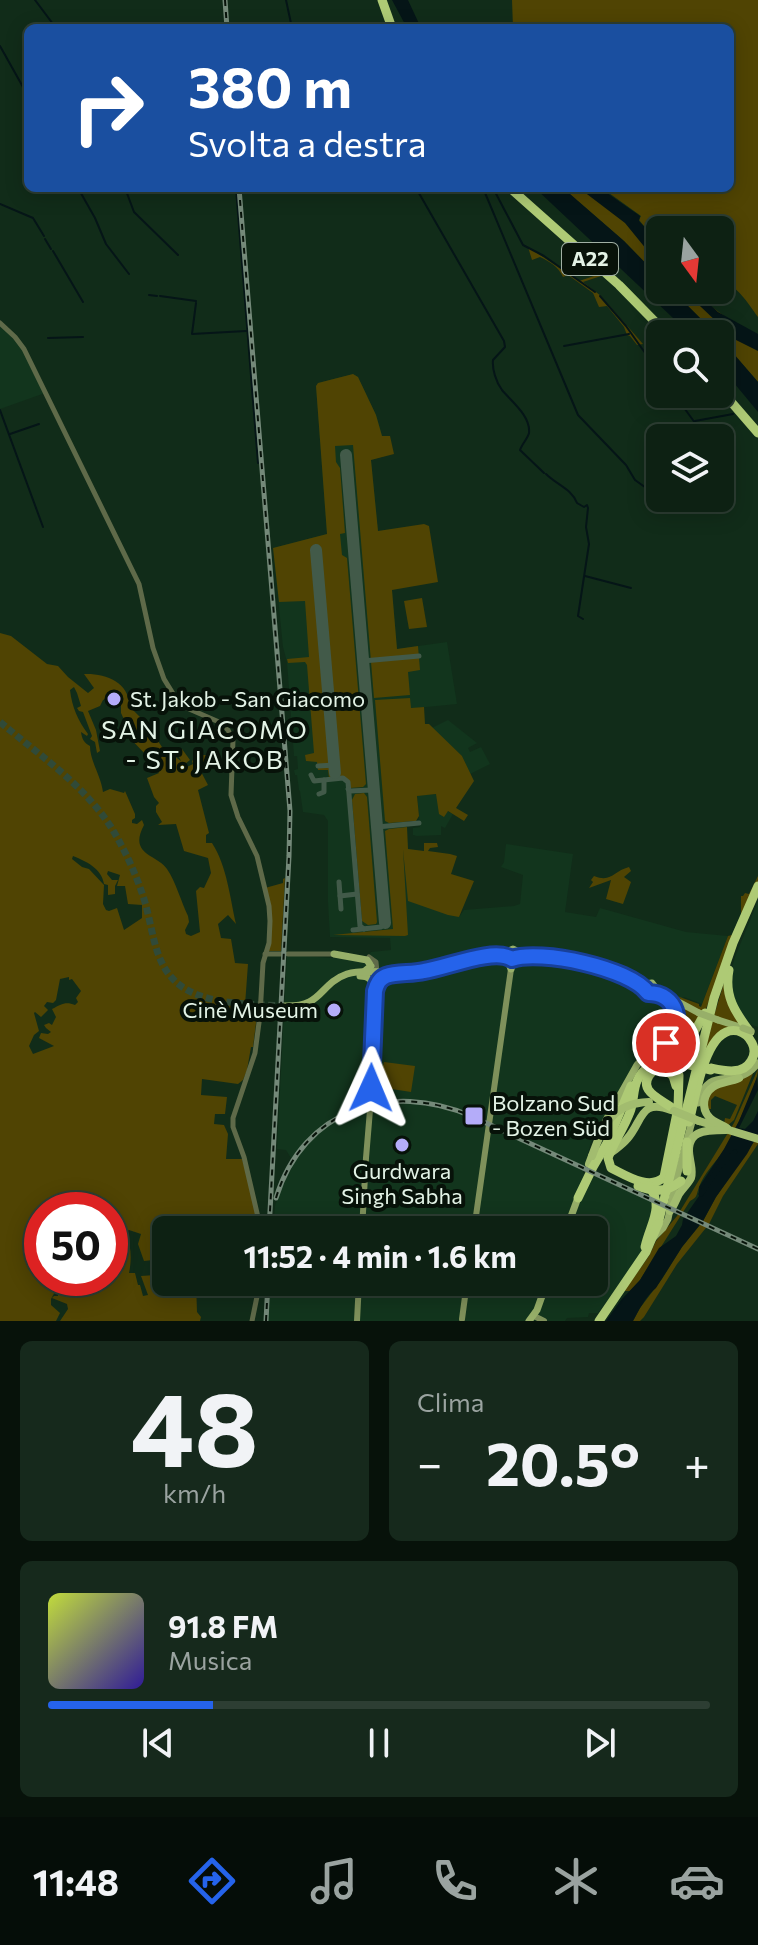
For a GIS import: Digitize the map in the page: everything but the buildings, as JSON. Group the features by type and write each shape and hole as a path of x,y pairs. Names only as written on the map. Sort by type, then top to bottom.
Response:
{"highway":[{"path":"380,0 389,24"},
{"name":"A22","path":"516,192 655,320"},
{"path":"734,407 758,434"},
{"path":"660,1224 714,998 733,943 758,886"},
{"path":"598,1321 653,1246 684,1143 709,1027 730,958 758,892"},
{"path":"711,1069 734,1073 742,1071 750,1066 756,1053 751,1034 729,998 730,958"},
{"path":"645,1247 658,1205 653,1190 613,1169 609,1156 630,1113 639,1071 649,1060 680,1046 699,1027 714,998"},
{"path":"642,1184 658,1182 665,1175 678,1108 682,1066 679,1018 670,1003"},
{"path":"578,1198 641,1071 653,1062 664,1059 682,1066 711,1069 731,1071 740,1070 747,1066 754,1049 748,1036 742,1033 733,1031 722,1035 706,1059 684,1140 687,1171"},
{"path":"633,1089 647,1070 655,1066 672,1066 683,1077 685,1092 670,1164 672,1171"},
{"path":"674,1109 650,1093 646,1085 650,1073 660,1069 668,1071 675,1079 678,1097"},
{"path":"723,1128 707,1115 705,1097 713,1087 739,1078"},
{"path":"590,1160 603,1127 611,1117 631,1105 649,1102 657,1102 699,1120 758,1137"},
{"path":"609,1156 627,1139 648,1108 660,1106 674,1109"},
{"path":"607,1143 606,1169 651,1191 661,1191 681,1181 687,1171 690,1143 698,1133 723,1128"},
{"path":"670,1211 691,1177 689,1156"}],"main road":[{"path":"283,1006 311,1002 337,980 371,966 364,958 334,954"},
{"path":"375,991 381,978 392,974 477,956 591,962 617,970 699,1013 751,1031"},
{"path":"356,972 392,974 431,970 493,956 528,956 595,965 650,988 670,1003 677,1018 674,1033 637,1065 600,1130 571,1216"},
{"path":"493,956 507,958 511,969"},
{"path":"476,1216 513,956"},
{"path":"511,969 518,958 528,956"},
{"path":"337,980 376,972"},
{"path":"363,1216 376,972"},
{"path":"337,980 367,976 375,991"},
{"path":"598,1321 607,1302 637,1263 649,1239 663,1228 670,1211 684,1143 702,1089 715,1080 739,1078 750,1073 758,1063"},
{"path":"357,1321 358,1296"},
{"path":"462,1320 465,1296"},
{"path":"534,1320 542,1296"}],"street":[{"path":"0,323 28,355 139,584 153,648 164,679 180,705 219,722 232,737 231,795 254,848 270,913 255,1053 238,1099 233,1123 258,1216"},
{"path":"265,954 369,957 376,972"},
{"path":"252,1321 258,1296"}],"shaded area":[{"path":"392,0 408,0 419,24 405,24"},
{"path":"512,0 758,0 758,317 734,288 734,216 646,216 646,228 639,220 641,216 608,192 734,192 734,24 513,24"},
{"path":"539,192 568,192 646,264 646,293"},
{"path":"568,192 592,192 646,239 646,264"},
{"path":"584,192 606,192 640,216 639,221 646,229 646,249 625,223"},
{"path":"528,247 579,281 600,274 583,282 601,296 643,344 637,345 627,335 607,306 599,307 593,293 568,275 563,277 556,267 540,257 532,260"},
{"path":"658,304 686,304 702,320 675,320"},
{"path":"686,304 708,304 730,320 702,320"},
{"path":"698,304 709,304 733,320 715,320"},
{"path":"734,321 758,334 758,351 736,340"},
{"path":"734,323 758,341 758,382 734,354"},
{"path":"0,326 25,354 45,393 0,409"},
{"path":"734,354 758,382 758,412 734,383"},
{"path":"353,374 358,377 376,415 388,455 371,460 378,531 387,531 397,649 447,642 457,704 396,710 408,849 459,917 464,910 520,904 523,875 501,867 506,844 573,854 565,912 596,917 600,908 686,932 728,936 702,1004 684,997 671,1006 674,1020 669,1035 640,1055 591,1142 583,1173 656,1203 637,1261 598,1313 589,1313 588,1317 567,1318 565,1321 267,1321 269,1296 608,1296 608,1216 274,1216 281,1189 296,1160 286,1150 277,1149 287,955 365,960 371,952 391,950 390,938 330,937 328,821 324,815 303,812 294,770 298,769 297,756 294,756 287,662 273,548 327,534 318,383"},
{"path":"353,374 358,377 376,415 382,436 390,436 394,454 371,460 378,531 424,524 429,526 438,582 392,590 397,649 418,646 420,670 408,672 410,695 374,698 353,445 335,446 336,462 340,468 345,533 340,534 342,555 347,558 366,784 350,788 346,778 329,778 328,770 318,770 317,762 306,761 305,755 314,753 307,665 305,662 288,663 287,659 309,657 305,601 279,602 273,548 327,534 316,386"},
{"path":"422,598 427,627 409,629 404,601"},
{"path":"0,633 11,636 47,664 58,666 88,693 94,688 84,674 108,677 121,685 129,706 142,719 146,728 144,734 158,741 181,761 177,753 182,749 190,760 185,764 187,767 199,755 210,755 198,766 208,785 198,790 209,833 206,843 212,843 221,862 236,924 228,915 218,924 221,938 231,939 235,963 248,964 245,1005 258,1007 253,1047 243,1080 238,1084 202,1079 201,1095 227,1097 225,1114 215,1114 214,1124 224,1125 228,1134 226,1159 242,1159 256,1216 152,1216 152,1260 144,1261 138,1244 141,1234 128,1231 128,1192 24,1192 24,1296 53,1296 51,1305 60,1313 56,1321 0,1321","holes":["74,687 81,706 77,708 83,712 97,753 100,751 96,730 88,711 114,694 118,695 127,726 123,731 159,773 147,778 159,803 156,812 162,822 158,825 176,824 184,851 208,858 211,873 204,888 196,891 200,932 191,936 186,934 188,916 176,886 167,869 142,848 139,842 144,825 142,820 132,823 135,814 125,791 110,789 103,792 90,746 81,732 88,734 72,702 70,690","73,856 97,870 104,884 108,885 108,895 115,894 118,880 112,880 108,871 120,875 117,886 125,886 128,904 142,905 142,918 124,930 117,908 109,911 103,904 104,885 89,869 72,859","69,977 81,991 76,998 78,1002 52,1009 56,1017 52,1025 44,1025 51,1032 41,1033 39,1038 54,1046 33,1054 29,1046 39,1031 34,1013 41,1017 48,1010 44,1006 56,1000 60,979"]},
{"path":"410,698 411,708 424,707 425,724 429,724 462,756 474,781 456,808 468,815 464,821 448,811 444,817 439,814 436,794 417,796 419,816 416,821 385,821 375,700"},
{"path":"448,720 477,743 468,748 470,752 481,747 490,764 470,774 462,756 432,728"},
{"path":"364,793 367,797 377,922 368,925 362,921 352,800 355,794"},
{"path":"437,794 447,811 453,814 445,828 441,826 441,835 413,835 413,828 420,827 417,795"},
{"path":"407,827 408,849 424,851 424,843 437,843 438,847 428,851 457,856 451,874 474,881 459,917 408,901 403,849 408,935 333,935 393,929 385,831"},
{"path":"629,867 631,871 624,877 631,882 623,904 606,899 611,880 589,888 594,876 609,877"},
{"path":"758,876 702,1019 686,1040 669,1000 677,996 701,1007 728,936 732,935 741,915 741,896 749,894"},
{"path":"285,878 281,951 268,951 271,942 265,888 283,883"},
{"path":"758,901 758,1027 746,1023 732,1000 731,972"},
{"path":"727,973 726,985 752,1041 728,1031 702,1064 713,1019"},
{"path":"384,1062 415,1066 411,1092 372,1086 375,1065 383,1066"},
{"path":"758,1069 739,1122 704,1177 696,1197 690,1201 640,1280 630,1291 624,1291 656,1241 677,1216 734,1123"},
{"path":"754,1071 734,1120 727,1126 724,1124 725,1118 730,1119 737,1105 715,1096 711,1100 711,1109 705,1109 709,1092"},
{"path":"757,1077 758,1090 739,1128 745,1129 758,1111 758,1134 747,1154 633,1321 606,1321 640,1280 659,1248 676,1236 683,1219 699,1196 699,1187 739,1121"},
{"path":"755,1140 758,1144 723,1196 709,1224 677,1264 644,1317 633,1321 703,1221"},
{"path":"128,1239 129,1273 135,1273 143,1296 148,1295 141,1276 152,1275 152,1296 196,1296 197,1312 201,1317 200,1321 60,1321 68,1309 67,1304 52,1298 128,1296"}],"waterway":[{"path":"35,0 53,24"},
{"path":"286,0 291,24"},
{"path":"0,46 24,89"},
{"path":"80,192 106,244 129,274"},
{"path":"126,192 134,212 178,255"},
{"path":"236,192 258,463"},
{"path":"418,192 504,341 505,347 493,360 495,375 502,390 527,421 529,433 520,450 544,473"},
{"path":"485,192 578,415 626,465 635,480 646,488"},
{"path":"495,192 523,245 595,292"},
{"path":"0,204 33,218 44,236"},
{"path":"45,239 51,249"},
{"path":"53,251 83,302"},
{"path":"149,295 157,296"},
{"path":"160,296 196,301"},
{"path":"600,296 646,354"},
{"path":"196,303 192,334 246,331"},
{"path":"564,346 629,334"},
{"path":"48,338 83,337"},
{"path":"684,408 696,424"},
{"path":"0,410 43,527"},
{"path":"695,421 733,414"},
{"path":"10,434 39,424"},
{"path":"546,474 568,491 577,503 588,508 586,527 589,544 578,616 583,619"},
{"path":"585,576 631,588"},
{"path":"701,1194 720,1166 735,1152"}],"taxiway":[{"path":"363,661 419,656"},
{"path":"318,766 335,765"},
{"path":"311,775 314,781 343,778 348,782 360,926 364,929"},
{"path":"319,794 324,792 324,780"},
{"path":"348,789 371,790 375,795"},
{"path":"377,827 419,823"},
{"path":"339,882 341,909"},
{"path":"340,896 357,894"},
{"path":"353,930 381,927 385,923"}],"runway":[{"path":"346,455 385,923"},
{"path":"316,550 335,773"}],"tunnel":[{"path":"0,722 73,783 111,827 137,880 154,942 172,978 183,988 219,1001 283,1006"}],"railway":[{"path":"225,0 227,24"},
{"path":"239,192 290,811 270,1216"},
{"path":"276,1198 289,1167 306,1143 328,1124 353,1110 381,1103 410,1102 440,1106 471,1116 758,1249"},
{"path":"266,1321 267,1296"}],"place":[{"name":"St. Jakob - San Giacomo","path":"114,699"},
{"name":"Cinè Museum","path":"334,1010"},
{"name":"Bolzano Sud - Bozen Süd","path":"474,1116"},
{"name":"Gurdwara Singh Sabha","path":"402,1145"}],"district":[{"name":"SAN GIACOMO - ST. JAKOB","path":"205,745"}],"route":[{"path":"371,1088 375,991 381,978 481,958 503,955 512,959 522,956 558,959 592,964 620,974 670,1003 676,1013 677,1024 666,1043"}]}
